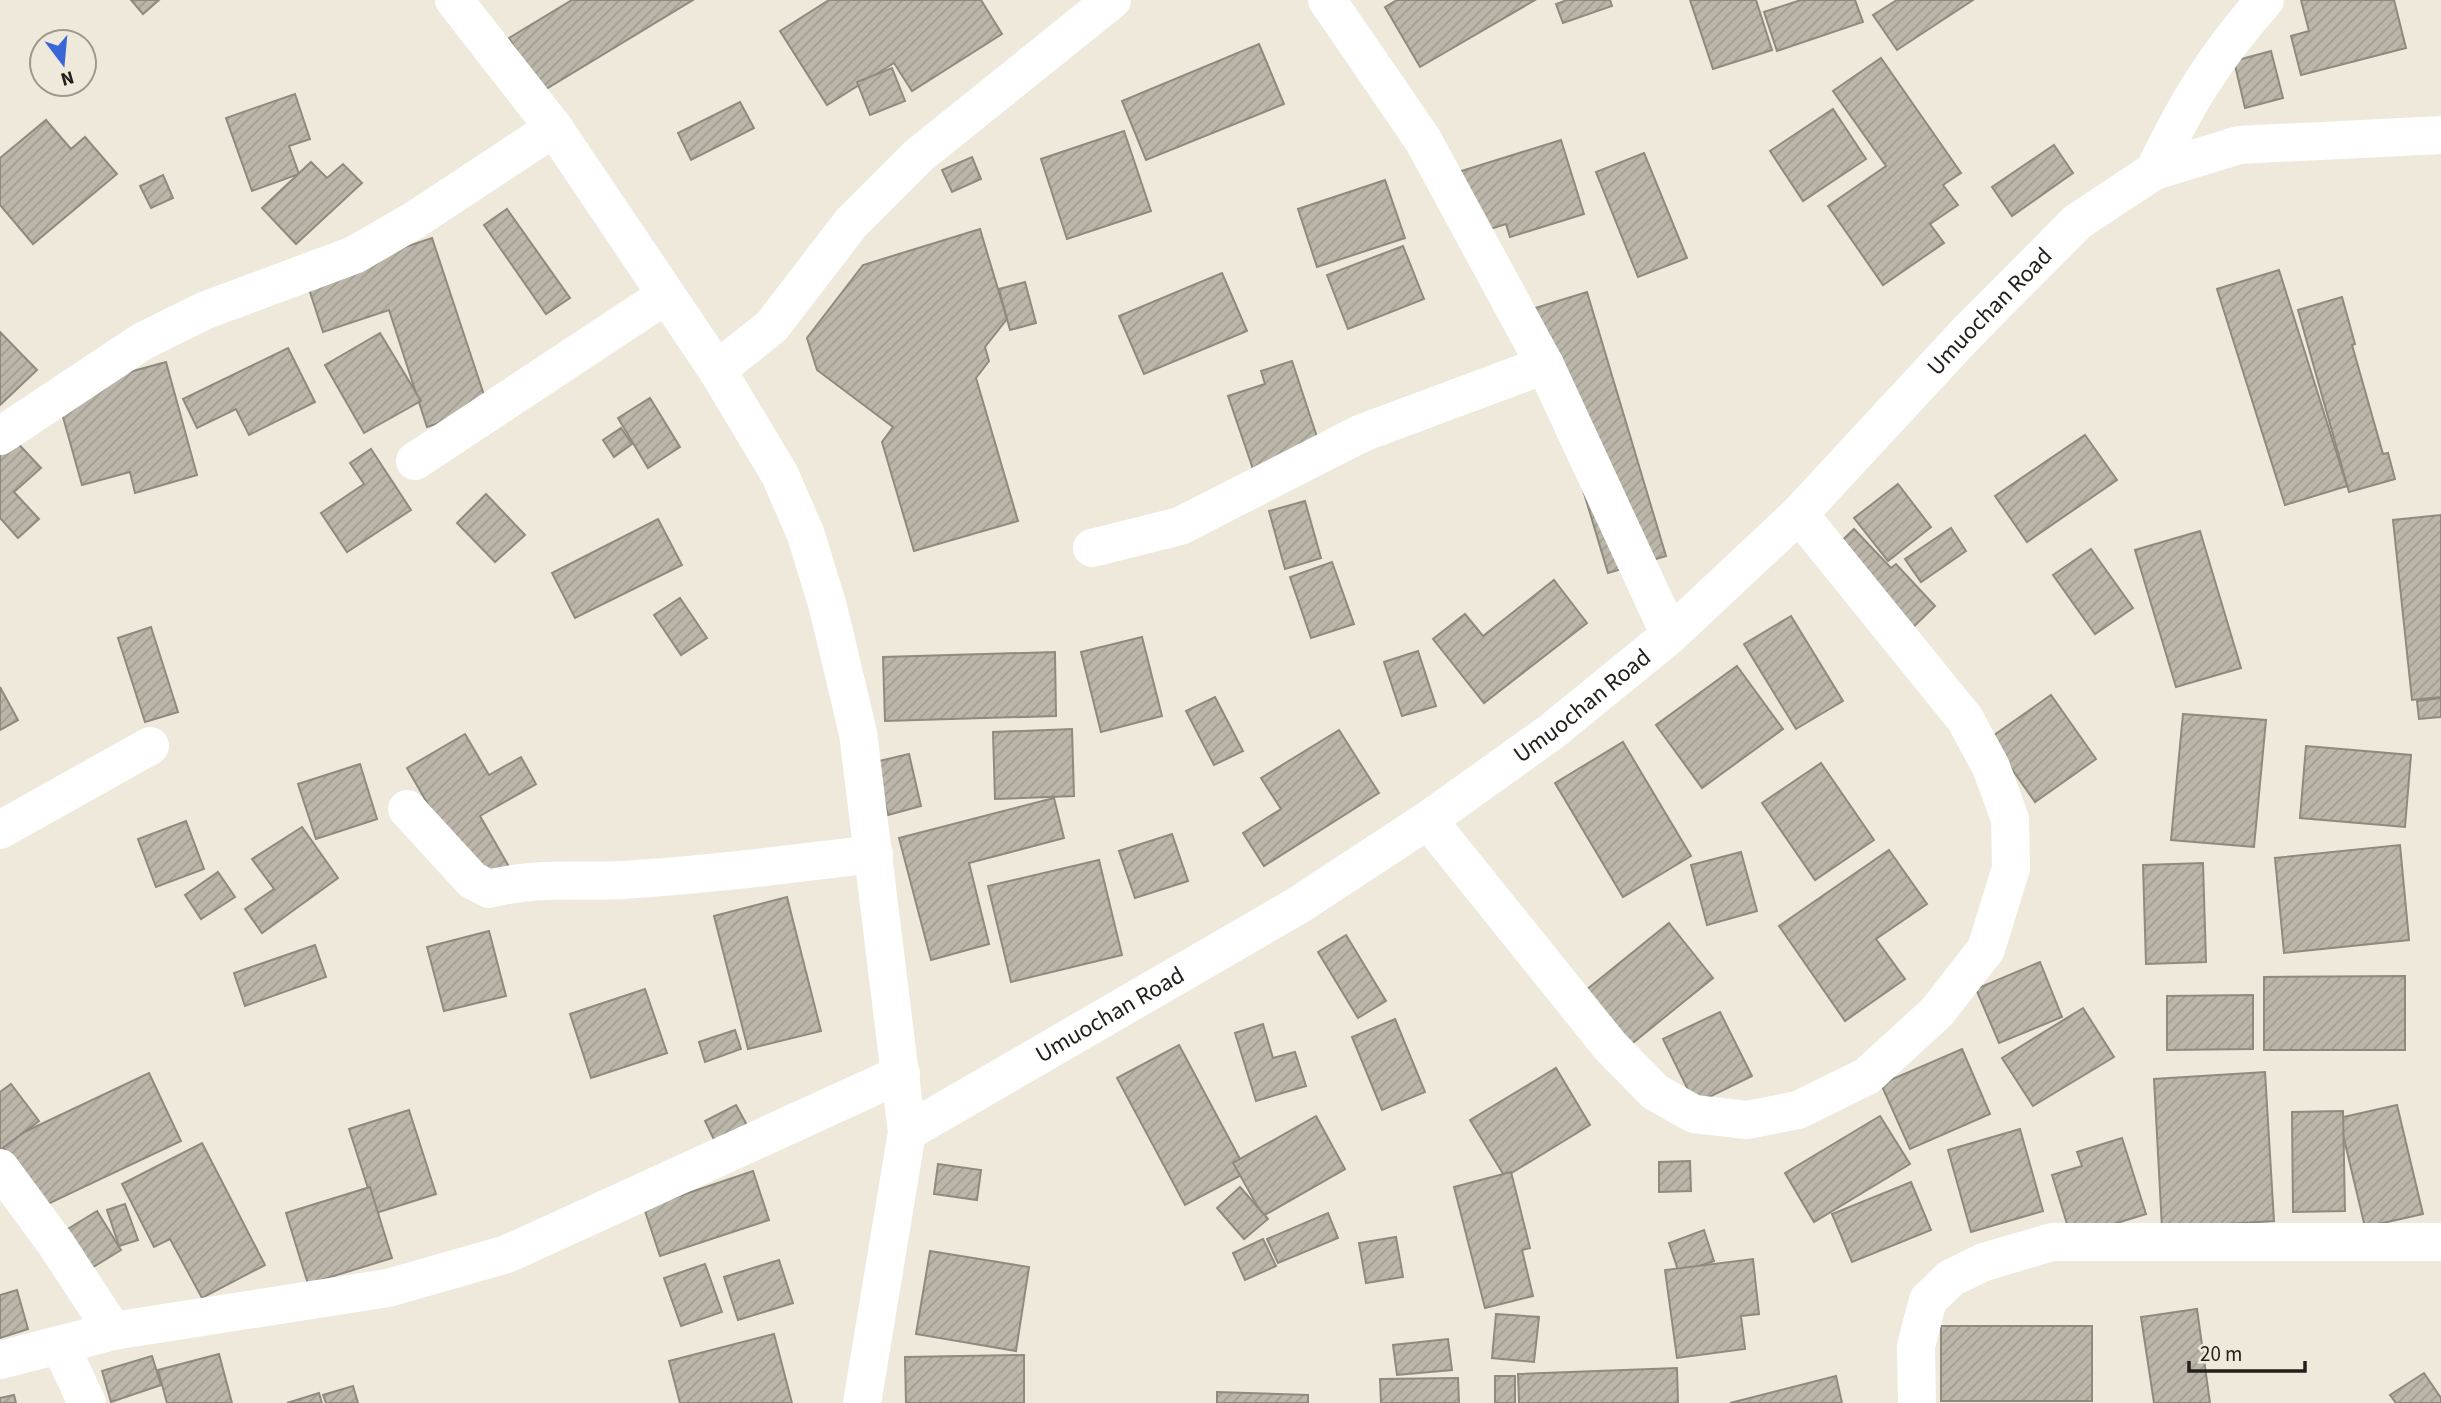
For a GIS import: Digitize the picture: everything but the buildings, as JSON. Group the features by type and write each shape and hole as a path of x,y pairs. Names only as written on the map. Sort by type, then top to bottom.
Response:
{"street":[{"path":"454,0 554,128 717,370 780,475 806,535 828,607 859,733 907,1132 862,1403"},
{"path":"717,370 772,327 851,223 918,156 1112,0"},
{"path":"1327,0 1423,140 1545,365 1670,635"},
{"path":"2154,171 2198,87 2224,46 2265,0"},
{"path":"0,436 144,341 206,310 354,255 413,221 554,128"},
{"name":"Umuochan Road","path":"907,1132 990,1082 1081,1034 1297,906 1428,820 1551,732 1670,635 1799,514 1963,337 2077,222 2154,171 2239,145 2441,135"},
{"path":"415,461 666,295"},
{"path":"1092,548 1180,526 1362,433 1545,365"},
{"path":"1428,820 1610,1046 1655,1092 1694,1114 1747,1120 1798,1110 1867,1076 1937,1012 1986,949 2011,868 2010,819 1992,767 1965,719 1799,514"},
{"path":"0,830 150,746"},
{"path":"407,809 472,880 489,889 515,882 621,880 733,872 874,854"},
{"path":"0,1360 113,1331 388,1288 507,1254 901,1074"},
{"path":"0,1168 56,1244 113,1331"},
{"path":"1917,1403 1916,1346 1928,1300 1951,1278 1984,1262 2052,1242 2441,1242"},
{"path":"60,1345 87,1403"}]}
